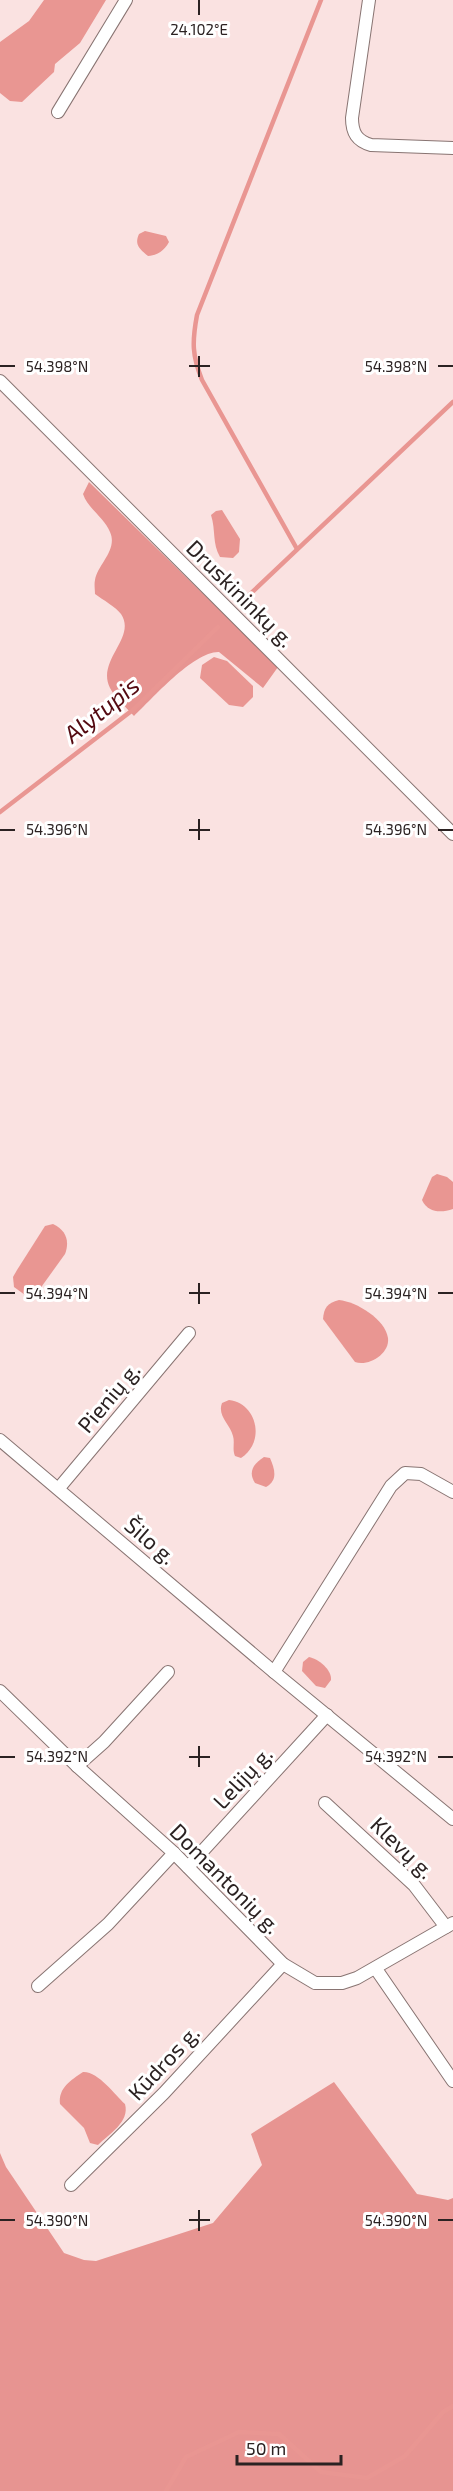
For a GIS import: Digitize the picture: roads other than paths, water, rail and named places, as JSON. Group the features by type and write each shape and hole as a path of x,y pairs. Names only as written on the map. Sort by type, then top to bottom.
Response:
{"street":[{"path":"58,112 126,0"},
{"path":"369,0 352,118 352,129 356,137 363,143 371,145 453,148"},
{"name":"Druskininkų g.","path":"1,385 453,834"},
{"name":"Pienių g.","path":"59,1488 189,1333"},
{"name":"Šilo g.","path":"0,1440 274,1672 453,1819"},
{"path":"274,1672 391,1485 405,1473 421,1474 453,1492"},
{"path":"77,1766 104,1742 168,1672"},
{"name":"Domantonių g.","path":"0,1691 77,1766 174,1853 283,1964 315,1983 342,1983 376,1969 450,1925"},
{"name":"Lelijų g.","path":"188,1867 327,1715"},
{"name":"Klevų g.","path":"325,1803 414,1885 450,1925"},
{"path":"38,1986 108,1924 174,1853"},
{"name":"Kūdros g.","path":"71,2186 164,2092 283,1964"},
{"path":"376,1969 453,2081"}],"waterway":[{"path":"297,549 202,380 196,363 194,333 197,315 321,0"},
{"name":"Alytupis","path":"247,597 453,402"},
{"name":"Alytupis","path":"0,812 134,709 218,627"},
{"path":"166,2491 186,2457 239,2432 279,2434 321,2472 367,2478 405,2456 443,2412 453,2406"}]}
